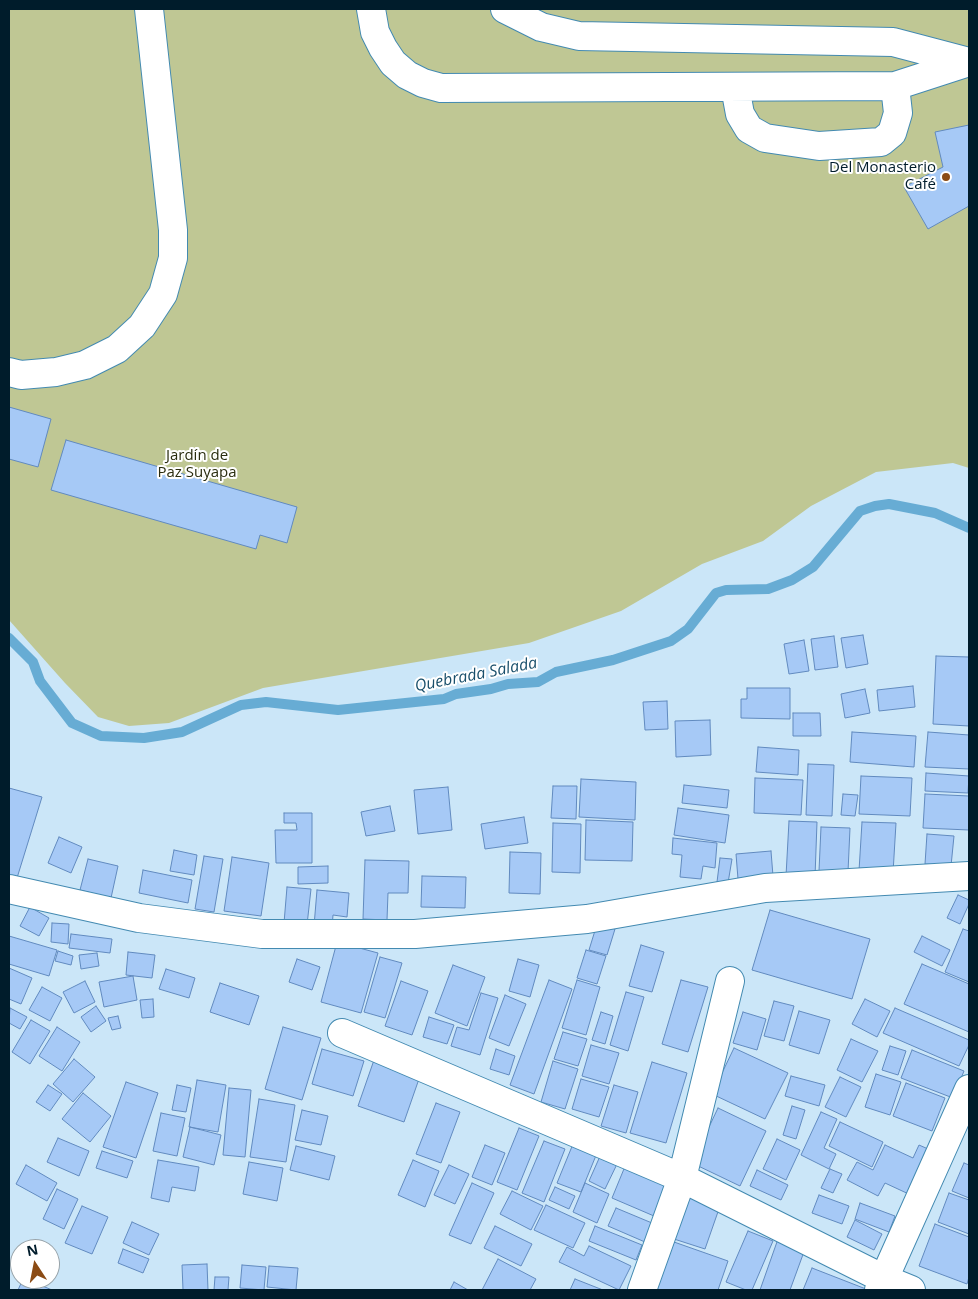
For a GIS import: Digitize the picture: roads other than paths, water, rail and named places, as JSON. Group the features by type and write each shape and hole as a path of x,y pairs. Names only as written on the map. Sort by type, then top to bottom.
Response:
{"street":[{"path":"9,372 21,374 56,372 84,365 101,357 117,348 142,326 163,294 173,258 173,230 149,9"},
{"path":"371,9 375,32 382,48 393,63 423,83 441,88 895,86 969,62"},
{"path":"505,9 541,27 580,36 893,42 969,62"},
{"path":"735,87 740,114 749,129 765,138 819,146 881,142 892,133 898,113 895,86"},
{"path":"9,889 138,918 262,934 415,934 587,919 765,888 969,876"},
{"path":"642,1290 682,1178 730,982"},
{"path":"342,1034 682,1178 881,1285 911,1290"},
{"path":"881,1285 969,1089"}],"waterway":[{"name":"Quebrada Salada","path":"9,638 33,662 40,681 72,723 101,736 144,738 182,732 241,705 266,702 338,710 444,699 456,694 491,689 508,684 538,682 556,672 613,660 671,641 688,629 716,593 726,590 768,589 792,580 813,567 860,511 875,506 889,504 935,513 969,528"}],"place":[{"name":"Del Monasterio Café","path":"946,177"}],"park label":[{"name":"Jardín de Paz Suyapa","path":"197,464"}]}
